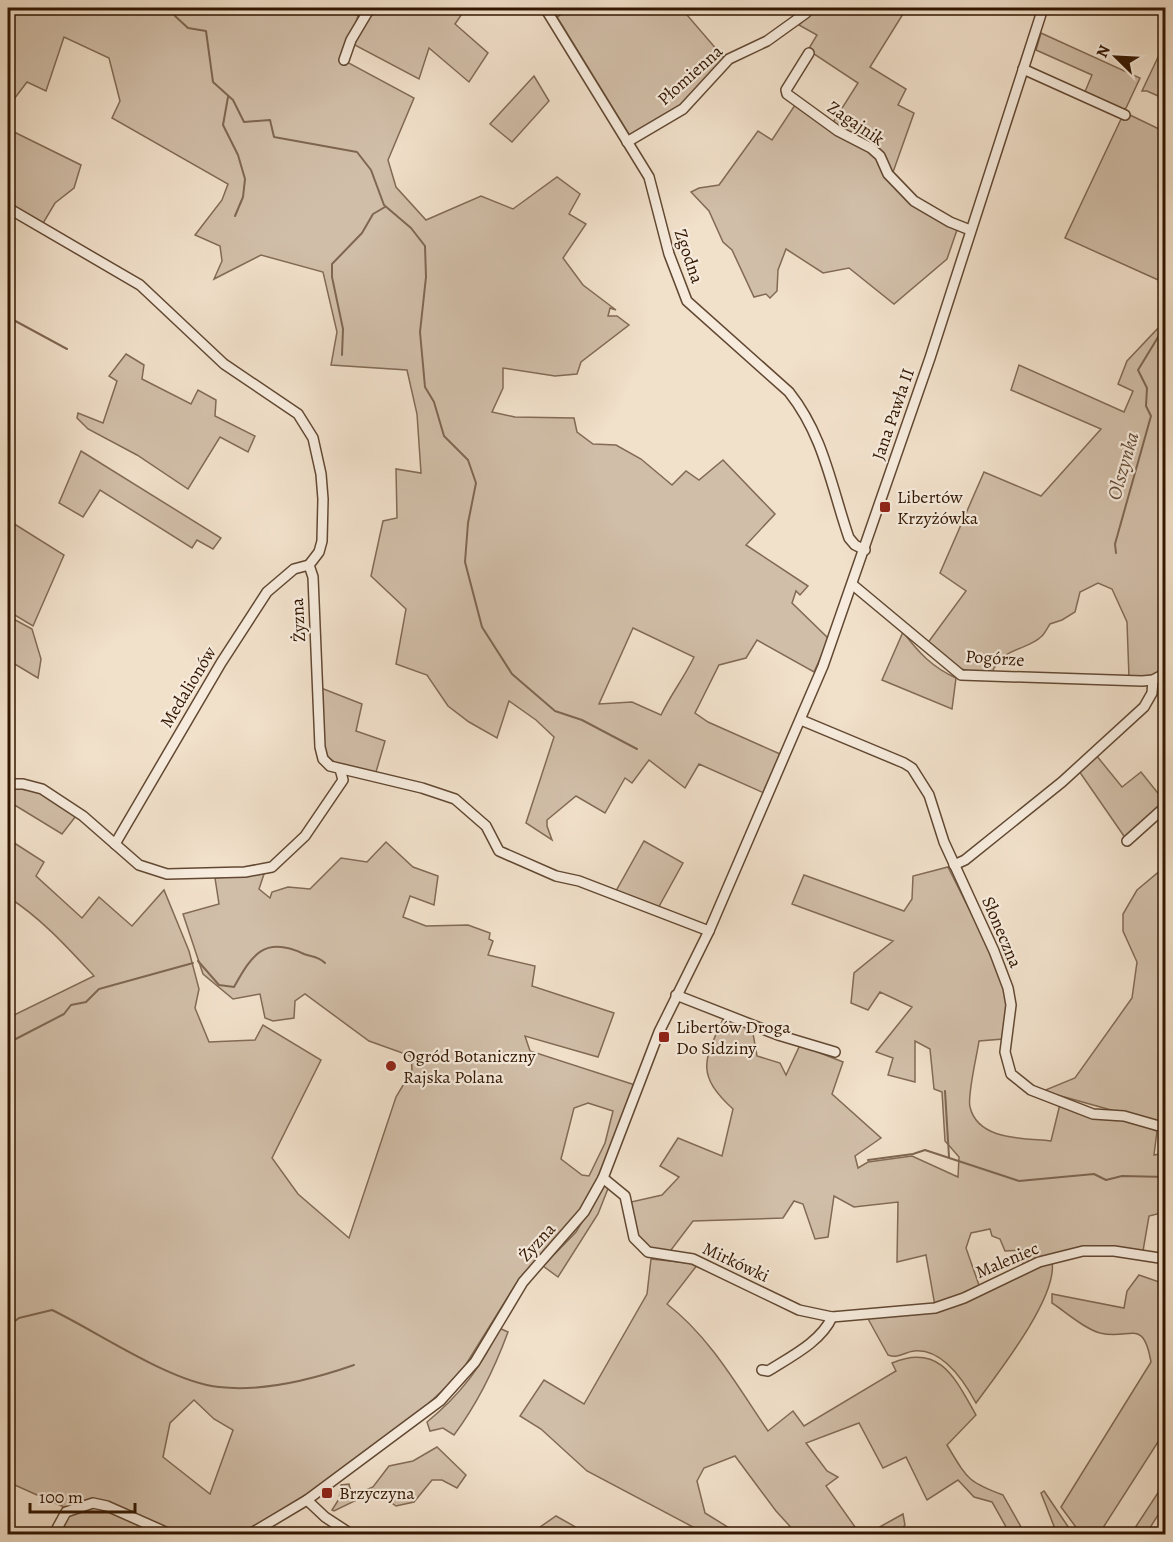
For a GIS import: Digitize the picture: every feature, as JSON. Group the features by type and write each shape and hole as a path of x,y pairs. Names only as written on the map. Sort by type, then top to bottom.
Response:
{"street":[{"path":"344,60 351,40 370,8"},
{"name":"Zgodna","path":"544,8 649,177 667,246 687,301 789,392 802,408 819,439 849,538 865,550"},
{"name":"Jana Pawła II","path":"756,825 801,720 853,585 1043,8"},
{"name":"Płomienna","path":"627,142 683,109 729,59 767,41 806,14"},
{"name":"Zagajnik","path":"809,53 786,90 787,94 838,132 871,148 880,156 888,174 914,201 950,222 970,230"},
{"path":"1023,69 1125,115"},
{"path":"8,208 140,285 224,364 298,414 313,438 322,491 322,541 319,552 309,565"},
{"name":"Żyzna","path":"309,565 313,577 320,747 323,759 330,766 340,769"},
{"name":"Medalionów","path":"115,844 221,663 267,592 294,569 309,565"},
{"name":"Pogórze","path":"853,585 961,675 1152,680 1166,674"},
{"path":"954,865 965,860 1062,782 1144,707 1152,693 1152,680"},
{"name":"Słoneczna","path":"801,720 912,768 933,804 944,842 994,951 1008,988 1011,1005 1005,1052 1006,1063 1014,1077 1031,1090 1093,1114 1124,1116 1166,1128"},
{"path":"8,784 23,784 42,789 83,816 139,865 167,874 245,872 272,867 286,856 311,828 343,780 340,769 422,788 455,799 486,826 499,851 556,876 579,881 709,931"},
{"path":"1127,841 1166,806"},
{"name":"Żyzna","path":"250,1534 307,1500 440,1401 475,1362 523,1282 584,1212 603,1178 658,1032 709,931 756,825"},
{"path":"676,995 778,1035 835,1052"},
{"name":"Mirkówki","path":"603,1178 625,1196 629,1205 634,1238 648,1252 693,1259 799,1310 832,1317 862,1315"},
{"name":"Maleniec","path":"862,1315 935,1308 964,1298 1039,1262 1083,1251 1114,1251 1166,1259"},
{"path":"762,1370 768,1371 800,1351 827,1328 832,1317"},
{"path":"307,1500 325,1517 351,1534"},
{"path":"54,1534 66,1512 93,1503 107,1506 170,1534"}],"shaded area":[{"path":"8,8 346,8 358,16 343,60 414,98 388,160 396,187 426,220 481,196 513,209 557,177 580,194 569,214 586,224 563,258 583,285 616,310 610,308 608,316 617,316 629,325 581,362 577,374 555,376 503,368 503,388 492,412 515,417 574,418 577,432 593,444 616,445 641,459 672,485 686,471 699,480 723,460 775,514 746,545 808,586 800,595 796,591 792,603 829,639 814,672 757,640 746,658 719,665 695,713 708,722 780,754 764,793 699,764 685,788 649,760 632,783 625,778 605,813 576,796 547,820 552,840 526,823 554,737 536,720 509,701 497,738 469,722 448,706 427,675 396,664 406,609 371,576 383,521 397,518 396,469 421,473 417,414 407,370 331,365 337,332 323,272 261,255 214,279 222,261 220,246 195,235 222,200 228,184 112,118 120,101 109,58 64,37 46,91 27,82 8,107","holes":["633,628 694,657 661,715 632,702 599,704"]},
{"path":"372,8 466,8 455,24 488,53 469,82 429,48 419,79 351,43"},
{"path":"571,8 587,8 591,13 598,8 691,8 687,15 724,58 687,101 630,136 557,17"},
{"path":"814,8 892,8 903,14 870,67 906,89 898,105 914,113 892,175 881,155 832,124 858,83 808,50 817,35 799,25"},
{"path":"1041,33 1140,78 1126,108 1121,111 1084,94 1092,75 1036,50"},
{"path":"1159,55 1165,59 1165,99 1142,91"},
{"path":"534,76 549,101 512,142 490,124"},
{"path":"795,105 869,150 878,158 899,191 958,227 947,259 894,304 849,268 823,273 786,249 778,270 777,291 770,298 766,294 754,297 732,250 723,242 709,211 691,192 699,188 719,185 758,131 772,140"},
{"path":"1130,115 1163,131 1165,126 1165,283 1065,238 1122,117 1127,120"},
{"path":"8,129 81,165 74,188 55,203 42,225 8,204"},
{"path":"1165,316 1165,670 1155,675 1129,678 1127,622 1112,589 1098,583 1080,592 1075,612 1050,624 1036,641 1009,653 992,672 963,670 949,663 927,644 966,591 940,573 984,472 1041,496 1101,429 1011,390 1019,365 1124,412 1133,391 1118,384 1127,361 1160,326"},
{"path":"126,354 144,365 142,379 191,404 198,390 216,400 215,416 255,436 248,452 220,437 188,489 137,455 88,429 77,418 78,413 103,423 117,381 109,376"},
{"path":"81,451 221,538 213,549 197,540 192,548 100,490 83,517 59,503"},
{"path":"8,520 64,555 33,626 8,611"},
{"path":"8,616 32,629 41,659 38,678 8,660"},
{"path":"903,632 926,659 956,678 952,709 882,680"},
{"path":"321,688 362,704 356,731 385,741 376,772 338,764 326,754 322,747"},
{"path":"1096,755 1122,787 1141,772 1165,802 1126,839 1079,771"},
{"path":"8,787 41,792 76,816 62,834 8,801"},
{"path":"8,839 44,862 36,876 82,918 99,897 132,926 164,890 189,951 199,989 195,1008 209,1042 255,1040 263,1025 321,1060 272,1158 298,1194 349,1238 396,1097 412,1070 411,1056 369,1041 305,994 295,1001 294,1018 273,1021 265,1018 260,994 233,999 203,974 183,914 219,904 215,878 264,874 259,889 270,898 272,892 288,887 310,889 341,858 367,862 386,842 413,867 438,876 434,905 410,896 403,917 426,926 468,925 490,933 489,939 493,941 488,955 535,966 532,986 614,1013 598,1057 525,1036 530,1051 635,1085 598,1182 583,1209 519,1279 460,1374 428,1404 297,1502 239,1534 174,1534 106,1503 66,1508 8,1482 8,1018 94,976 43,924 8,897","holes":["588,1103 613,1111 605,1143 589,1176 582,1175 561,1159 574,1108","194,1400 214,1419 233,1430 210,1494 163,1457 170,1423"]},
{"path":"644,841 683,863 657,910 616,891"},
{"path":"948,867 1005,981 1008,1004 1003,1039 979,1041 969,1102 975,1118 982,1126 1004,1136 1051,1141 1060,1104 1132,1121 1157,1131 1154,1155 1165,1153 1165,1212 1149,1216 1143,1251 1110,1246 1074,1251 1023,1265 1022,1250 1005,1251 1000,1239 992,1236 990,1229 971,1233 966,1248 980,1288 935,1306 926,1255 897,1262 898,1202 854,1207 834,1196 828,1237 815,1239 803,1204 794,1201 783,1218 693,1221 668,1254 649,1247 638,1237 635,1230 631,1202 662,1195 679,1177 660,1166 678,1138 722,1156 733,1109 713,1086 708,1076 707,1066 708,1056 724,1017 752,1028 757,1056 780,1063 786,1075 800,1045 843,1062 832,1094 881,1138 855,1156 858,1168 868,1162 912,1156 958,1177 959,1157 945,1141 942,1092 934,1089 930,1049 915,1041 915,1082 888,1075 893,1058 876,1052 912,1007 880,992 868,1010 851,1003 854,973 893,941 792,904 804,875 904,911 912,899 913,876"},
{"path":"1161,870 1166,878 1165,1125 1043,1091 1075,1078 1132,998 1137,962 1123,931 1123,914 1137,890"},
{"path":"605,1184 609,1186 598,1214 558,1277 543,1266 576,1232"},
{"path":"651,1259 698,1264 667,1304 710,1347 768,1431 793,1411 804,1426 896,1371 892,1363 922,1357 944,1368 961,1388 976,1415 947,1445 969,1478 1003,1495 1025,1534 1010,1534 992,1502 974,1497 958,1480 927,1500 906,1457 883,1468 859,1423 806,1443 827,1471 838,1477 826,1486 860,1534 797,1534 776,1511 735,1456 704,1468 697,1481 705,1513 739,1534 689,1534 693,1527 587,1471 541,1429 520,1416 544,1380 584,1404 647,1294"},
{"path":"1052,1262 1046,1295 1036,1314 1025,1334 976,1403 959,1376 943,1360 934,1355 924,1351 914,1351 898,1356 888,1355 867,1317 908,1314"},
{"path":"1139,1275 1165,1284 1165,1431 1099,1534 1081,1534 1061,1507 1151,1362 1144,1339 1139,1335 1134,1333 1110,1335 1094,1331 1052,1303 1052,1294 1124,1308 1127,1291"},
{"path":"499,1328 508,1332 503,1346 485,1386 463,1423 454,1435 443,1428 430,1431 427,1422 450,1402 469,1380"},
{"path":"437,1447 466,1475 457,1488 442,1480 432,1480 414,1502 396,1506 375,1491 332,1510 339,1499 341,1485 349,1484 352,1496 373,1487 389,1466 413,1461"},
{"path":"1165,1482 1165,1504 1146,1534 1131,1534"},
{"path":"1044,1491 1073,1534 1057,1534 1041,1493"},
{"path":"94,1505 167,1534 56,1534 69,1513"},
{"path":"903,1514 905,1525 898,1534 867,1534"},
{"path":"556,1516 588,1534 536,1534 540,1527"}],"waterway":[{"path":"174,8 175,16 188,28 206,31 213,82 233,100 244,122 270,120 274,137 357,152 371,170 384,205 411,228 425,246 426,277 420,332 425,387 434,402 444,436 468,460 476,483 468,523 465,562 482,627 512,674 555,711 582,720 637,749"},
{"path":"8,14 8,21"},
{"path":"228,97 223,125 238,155 245,179 243,197 235,216"},
{"path":"342,355 343,329 332,277 332,264 362,233 373,214 385,207"},
{"path":"8,317 67,349"},
{"name":"Olszynka","path":"1116,553 1115,544 1151,416 1146,406 1147,388 1138,370 1166,324"},
{"path":"198,961 219,985 234,987 254,957 269,948 290,949 325,963"},
{"path":"8,1043 64,1014 71,1005 86,1002 99,989 193,963"},
{"path":"945,1091 949,1157"},
{"path":"868,1160 913,1154 925,1150 1019,1181 1094,1174 1106,1180 1122,1176 1166,1177"},
{"path":"8,1326 19,1318 52,1310 157,1366 179,1376 219,1387 270,1386 322,1375 354,1365"}],"place":[{"name":"Libertów Krzyżówka","path":"885,507"},
{"name":"Libertów Droga Do Sidziny","path":"664,1037"},
{"name":"Ogród Botaniczny Rajska Polana","path":"391,1066"},
{"name":"Brzyczyna","path":"327,1493"}]}
